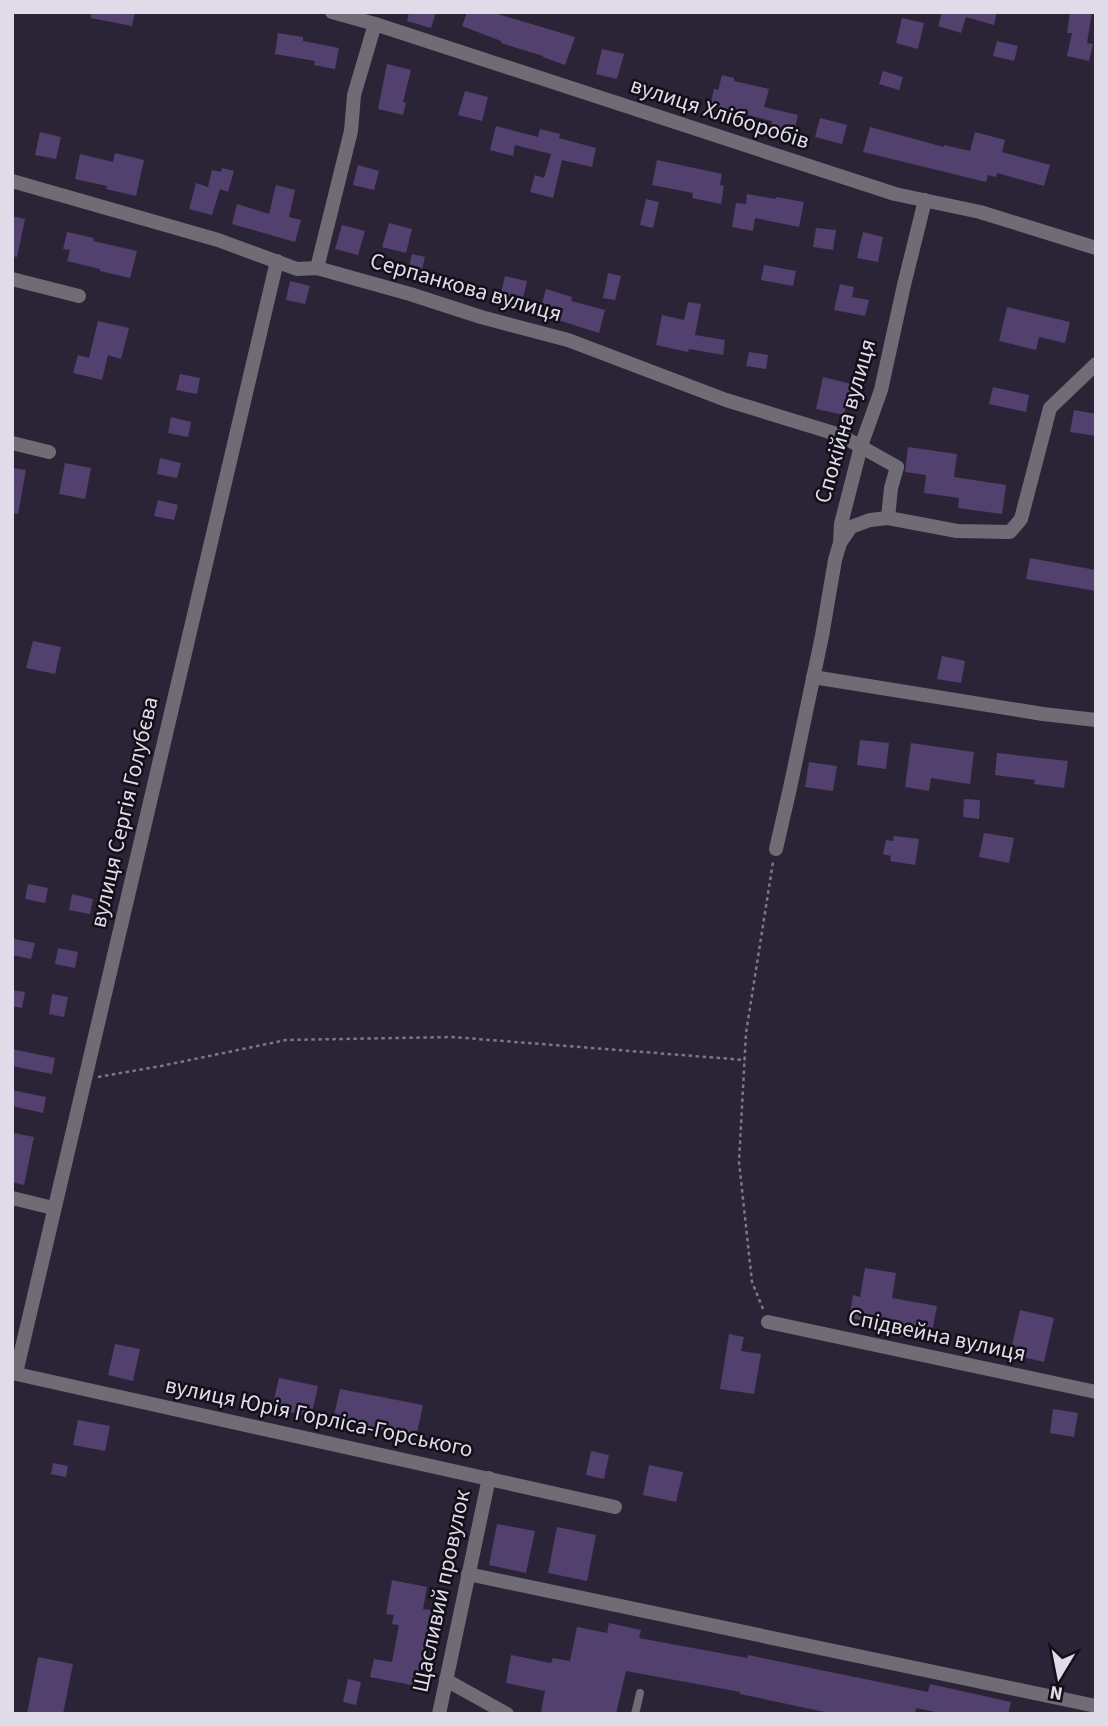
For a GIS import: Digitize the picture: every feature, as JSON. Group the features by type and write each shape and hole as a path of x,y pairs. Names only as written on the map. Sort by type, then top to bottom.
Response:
{"street":[{"name":"вулиця Хліборобів","path":"332,12 895,194 980,212 1096,248"},
{"path":"317,268 351,131 354,95 375,24"},
{"name":"Серпанкова вулиця","path":"12,181 218,240 297,268 317,268 568,340 726,400 840,435 897,467 891,488 888,518"},
{"name":"Спокійна вулиця","path":"776,849 840,544 841,524 861,446 881,390 925,200"},
{"name":"вулиця Сергія Голубєва","path":"14,1373 277,261"},
{"path":"12,279 79,296"},
{"path":"840,544 851,527 870,520 888,518 957,531 1010,532 1021,519 1050,408 1096,364"},
{"path":"12,443 49,452"},
{"path":"813,677 1096,720"},
{"path":"12,1198 53,1208"},
{"name":"Спідвейна вулиця","path":"768,1322 1096,1392"},
{"name":"вулиця Юрія Горліса-Горського","path":"14,1373 615,1507"},
{"name":"Щасливий провулок","path":"439,1714 489,1478"},
{"path":"468,1574 1096,1706"},
{"path":"446,1680 507,1714"}],"lane":[{"path":"635,1714 640,1693"}],"path":[{"path":"768,1322 752,1282 739,1162 746,1033 776,849"},
{"path":"85,1079 286,1040 452,1037 745,1060"}],"building":[{"path":"91,12 135,12 132,26 91,18"},
{"path":"409,12 436,12 431,28 407,21"},
{"path":"467,12 491,12 575,37 565,65 462,26"},
{"path":"942,12 997,12 994,25 966,17 961,33 938,26"},
{"path":"1070,12 1092,12 1087,43 1093,44 1089,61 1067,56 1072,33 1067,33"},
{"path":"902,18 924,23 918,49 896,43"},
{"path":"278,33 339,48 335,69 314,65 315,61 275,54"},
{"path":"997,41 1018,46 1014,61 993,56"},
{"path":"602,49 624,54 617,79 596,74"},
{"path":"387,64 411,70 403,102 406,103 403,115 378,109"},
{"path":"883,71 903,77 899,90 879,84"},
{"path":"722,75 734,78 734,81 769,89 764,107 798,115 794,132 771,127 772,121 710,106 714,89 718,90"},
{"path":"465,91 488,97 482,121 458,115"},
{"path":"820,118 847,125 842,144 815,137"},
{"path":"496,126 538,137 540,129 560,134 559,138 596,148 592,167 562,160 553,198 530,192 535,175 544,178 551,154 515,145 513,156 490,150"},
{"path":"870,127 944,147 970,151 975,132 1005,140 1002,152 1050,165 1044,186 997,173 996,177 988,175 986,182 863,152"},
{"path":"40,132 61,137 56,159 35,155"},
{"path":"115,153 144,160 136,196 75,179 80,154 113,162"},
{"path":"657,160 722,174 720,185 724,186 721,204 692,198 693,193 652,185"},
{"path":"358,165 379,171 374,190 353,185"},
{"path":"222,168 234,171 228,192 220,189 212,215 189,209 196,183 208,187 212,170 221,172"},
{"path":"276,185 295,190 289,217 301,220 295,242 232,224 237,204 269,214"},
{"path":"747,194 804,202 799,227 755,218 753,231 732,227 736,203 746,204"},
{"path":"646,199 659,202 653,228 640,225"},
{"path":"12,216 25,219 17,257 12,256"},
{"path":"389,223 412,229 406,253 382,247"},
{"path":"342,225 365,231 358,255 335,249"},
{"path":"816,228 836,230 833,250 813,247"},
{"path":"67,232 137,251 130,278 67,261 70,250 63,249"},
{"path":"863,232 883,237 878,262 857,258"},
{"path":"412,254 425,257 420,278 407,275"},
{"path":"764,265 796,271 793,286 761,280"},
{"path":"608,273 621,276 615,300 603,298"},
{"path":"505,276 527,281 521,307 499,302"},
{"path":"290,281 310,286 305,304 286,300"},
{"path":"840,284 854,287 852,297 869,300 865,316 834,310"},
{"path":"546,289 572,297 571,301 605,310 599,333 539,314"},
{"path":"688,302 701,304 695,335 725,340 723,355 689,349 688,352 656,345 662,315 684,320"},
{"path":"1007,307 1070,322 1065,343 1039,337 1036,350 999,341"},
{"path":"98,321 129,328 121,359 108,355 102,380 73,373 78,355 89,358"},
{"path":"749,352 768,355 766,369 746,366"},
{"path":"180,374 200,378 197,394 176,390"},
{"path":"823,377 851,384 844,415 816,409"},
{"path":"993,387 1029,395 1026,412 989,404"},
{"path":"1074,410 1096,414 1096,436 1070,432"},
{"path":"171,417 191,422 188,437 168,433"},
{"path":"908,447 957,454 954,477 1006,485 1002,514 958,508 959,498 924,493 926,475 905,472"},
{"path":"160,458 181,463 177,478 157,474"},
{"path":"65,463 91,468 85,499 59,494"},
{"path":"12,468 26,470 18,514 12,513"},
{"path":"158,500 178,505 174,520 154,516"},
{"path":"1030,558 1096,570 1096,591 1026,579"},
{"path":"33,641 61,647 55,674 26,668"},
{"path":"942,656 965,661 961,683 937,679"},
{"path":"860,740 889,743 886,769 857,765"},
{"path":"911,743 974,752 970,784 931,778 929,791 905,787"},
{"path":"997,753 1068,761 1064,788 1034,784 1035,780 995,775"},
{"path":"809,762 837,766 833,791 805,787"},
{"path":"964,799 980,800 979,819 963,817"},
{"path":"984,833 1014,838 1009,863 979,857"},
{"path":"894,836 919,839 915,865 890,861 891,856 883,854 886,840 893,841"},
{"path":"28,884 48,888 45,903 25,899"},
{"path":"72,894 93,899 90,914 69,910"},
{"path":"14,939 35,943 31,959 12,955"},
{"path":"58,948 78,952 75,968 55,964"},
{"path":"12,990 25,992 22,1008 12,1006"},
{"path":"52,994 68,997 64,1017 49,1014"},
{"path":"12,1049 55,1058 52,1074 12,1066"},
{"path":"12,1090 46,1097 43,1113 12,1106"},
{"path":"14,1133 34,1137 24,1185 12,1182"},
{"path":"865,1268 896,1273 892,1298 937,1306 930,1342 892,1335 894,1326 849,1318 853,1295 860,1297"},
{"path":"1020,1310 1054,1318 1044,1362 1010,1354"},
{"path":"729,1334 744,1337 741,1351 761,1354 754,1394 720,1389"},
{"path":"115,1344 140,1349 133,1381 108,1375"},
{"path":"279,1378 318,1386 311,1417 272,1408"},
{"path":"340,1389 423,1405 416,1437 333,1420"},
{"path":"1053,1409 1078,1413 1074,1437 1050,1433"},
{"path":"78,1420 110,1426 105,1451 73,1445"},
{"path":"591,1451 609,1455 604,1479 586,1475"},
{"path":"53,1463 68,1466 66,1477 51,1474"},
{"path":"649,1465 683,1472 676,1502 643,1495"},
{"path":"497,1524 535,1531 526,1573 489,1565"},
{"path":"557,1527 596,1535 587,1581 548,1573"},
{"path":"392,1580 427,1587 423,1609 432,1610 417,1686 370,1677 374,1659 392,1662 399,1625 392,1624 394,1615 386,1614"},
{"path":"609,1623 641,1630 639,1638 747,1658 748,1655 928,1692 930,1684 1011,1702 1008,1714 944,1714 916,1708 915,1714 834,1714 740,1692 626,1671 616,1714 545,1714 541,1711 545,1691 506,1683 511,1655 551,1663 553,1658 570,1661 577,1627 607,1633"},
{"path":"38,1657 73,1664 63,1714 27,1714"},
{"path":"348,1679 361,1682 356,1705 343,1702"}]}
